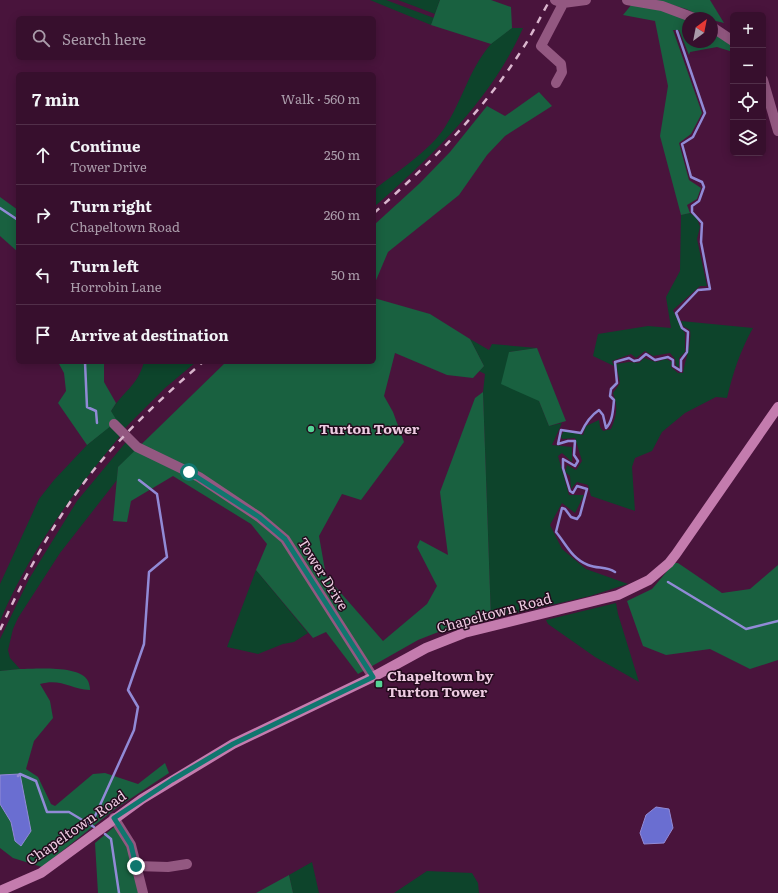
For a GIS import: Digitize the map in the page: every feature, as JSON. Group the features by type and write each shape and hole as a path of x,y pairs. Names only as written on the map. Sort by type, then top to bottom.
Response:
{"main road":[{"name":"Chapeltown Road","path":"0,891 41,872 114,818 172,780 233,744 373,677 426,648 450,637 611,598 649,580 676,554 778,407"}],"street":[{"path":"556,83 562,72 561,64 541,46 561,1 586,0"},
{"path":"627,0 662,6 682,14"},
{"path":"718,31 730,39"},
{"path":"764,84 775,112 778,131"},
{"name":"Tower Drive","path":"114,424 138,446 199,477 259,517 285,539 373,677"},
{"path":"114,818 131,845 143,893"},
{"path":"136,866 168,867 187,864"}],"green space":[{"path":"370,0 386,0 434,18 431,25"},
{"path":"398,0 440,0 435,14"},
{"path":"440,0 491,0 511,7 512,28 491,44 431,25"},
{"path":"655,0 710,0 717,12 692,12"},
{"path":"632,4 652,7 682,17 682,38 679,30 673,30 702,113 691,134 679,143 689,180 701,188 697,199 687,205 690,213 681,215 660,136 668,86 655,21 623,15"},
{"path":"718,13 724,23 718,22"},
{"path":"512,28 523,28 510,54 477,103 438,147 376,205 376,188 422,153 439,136 451,117 476,65 495,40"},
{"path":"718,35 730,44 730,51 718,47"},
{"path":"686,48 712,48 690,52 689,55"},
{"path":"539,92 552,106 505,136 487,155 459,195 388,252 376,280 376,223 420,183 450,152 487,106 505,116"},
{"path":"0,197 16,209 16,250 0,236"},
{"path":"690,213 697,218 700,227 697,239 707,286 700,286 673,310 681,328 685,333 685,352 679,358 679,367 676,366 675,359 670,353 653,356 645,351 636,358 631,354 612,361 614,366 593,356 598,334 648,326 671,328 666,297 680,271 681,215"},
{"path":"376,299 430,314 470,339 484,366 473,378 447,375 395,353 384,396 393,412 404,442 361,500 342,494 319,536 326,576 383,641 427,604 437,586 417,547 420,540 448,555 440,492 475,398 483,392 491,619 446,629 418,640 358,674 326,632 313,638 256,570 267,544 251,524 173,476 131,501 127,522 113,521 118,467 224,364 376,364"},
{"path":"681,321 753,328 737,362 727,398 716,397 685,413 662,432 652,451 635,458 632,467 635,511 591,496 588,485 577,482 571,489 570,476 565,472 567,465 576,470 582,461 575,438 562,439 561,436 564,431 583,435 586,426 599,420 600,427 603,431 611,429 616,411 616,403 613,393 620,383 616,364 629,362 639,363 644,358 656,362 666,359 672,362 671,367 678,373 683,373 689,347 690,330 683,326"},
{"path":"470,339 489,350 492,344 537,348 509,352 539,401 549,426 562,423 552,445 572,447 572,462 562,453 558,456 569,495 584,495 575,513 562,503 550,525 562,549 586,569 628,584 590,596 491,619 483,392 485,374 479,371 484,366"},
{"path":"537,348 566,421 549,426 539,401 501,384 509,352"},
{"path":"59,364 104,364 104,382 116,403 111,411 117,421 87,445 58,403 66,391 64,373"},
{"path":"143,364 194,364 165,388 123,430 115,422 111,411 134,383"},
{"path":"110,426 120,436 69,501 38,547 24,571 0,621 0,584 39,499 54,480 87,445"},
{"path":"126,442 136,451 118,467 117,480 60,553 18,618 13,629 8,650 10,658 20,669 0,671 0,639 29,579 77,501"},
{"path":"674,563 678,563 722,593 750,589 778,565 778,660 750,669 710,649 666,655 643,646 627,601 652,589"},
{"path":"256,570 308,633 294,642 283,644 258,654 227,647"},
{"path":"616,603 639,682 595,657 548,624 546,620"},
{"path":"20,669 57,669 76,672 88,681 89,685 90,690 54,682 40,684 50,701 53,718 34,741 26,769 38,777 51,804 55,806 93,774 105,773 138,784 165,763 169,773 115,809 42,867 13,858 0,848 0,804 11,822 15,841 21,846 20,774 0,775 0,671"},
{"path":"114,827 126,841 141,893 98,893 95,843"},
{"path":"312,862 319,893 293,893 289,875"},
{"path":"427,871 472,873 478,883 479,893 394,893"},
{"path":"289,875 293,893 256,893"}],"shaded area":[{"path":"20,774 31,831 21,846 15,841 11,822 0,804 0,775"},
{"path":"656,807 669,809 673,828 664,843 644,844 640,833 646,815"}],"waterway":[{"path":"615,572 582,562 573,555 556,532 562,508 565,509 571,517 577,519 580,515 587,489 577,486 573,493 570,491 563,468 563,459 575,466 578,461 574,455 575,441 568,441 558,444 561,430 581,433 588,420 599,410 603,415 606,428 610,422 614,400 610,396 611,389 617,383 615,362 629,358 634,361 639,360 646,354 655,360 668,357 673,360 673,366 681,371 681,360 687,352 688,332 682,328 676,313 698,290 710,289 701,242 702,223 692,212 692,206 699,201 704,187 702,182 691,177 682,144 693,137 705,113 677,31"},
{"path":"0,208 16,219"},
{"path":"85,364 87,407 96,411 97,423"},
{"path":"91,825 134,730 138,707 128,690 144,644 149,572 167,557 157,494 139,480"},
{"path":"668,582 746,629 778,621"},
{"path":"18,776 20,774 36,781 47,812 69,812 94,827"},
{"path":"105,834 111,839 119,893"}],"railway":[{"path":"376,211 415,176 472,117 506,74 525,45 550,0"},
{"path":"0,630 20,587 43,545 82,485 109,452 135,425 201,364"}],"place":[{"name":"Turton Tower","path":"311,429"},
{"name":"Chapeltown by Turton Tower","path":"379,684"}],"route":[{"path":"136,866 131,845 114,818 172,780 233,744 373,677 285,539 259,517 199,477 189,472"}]}
